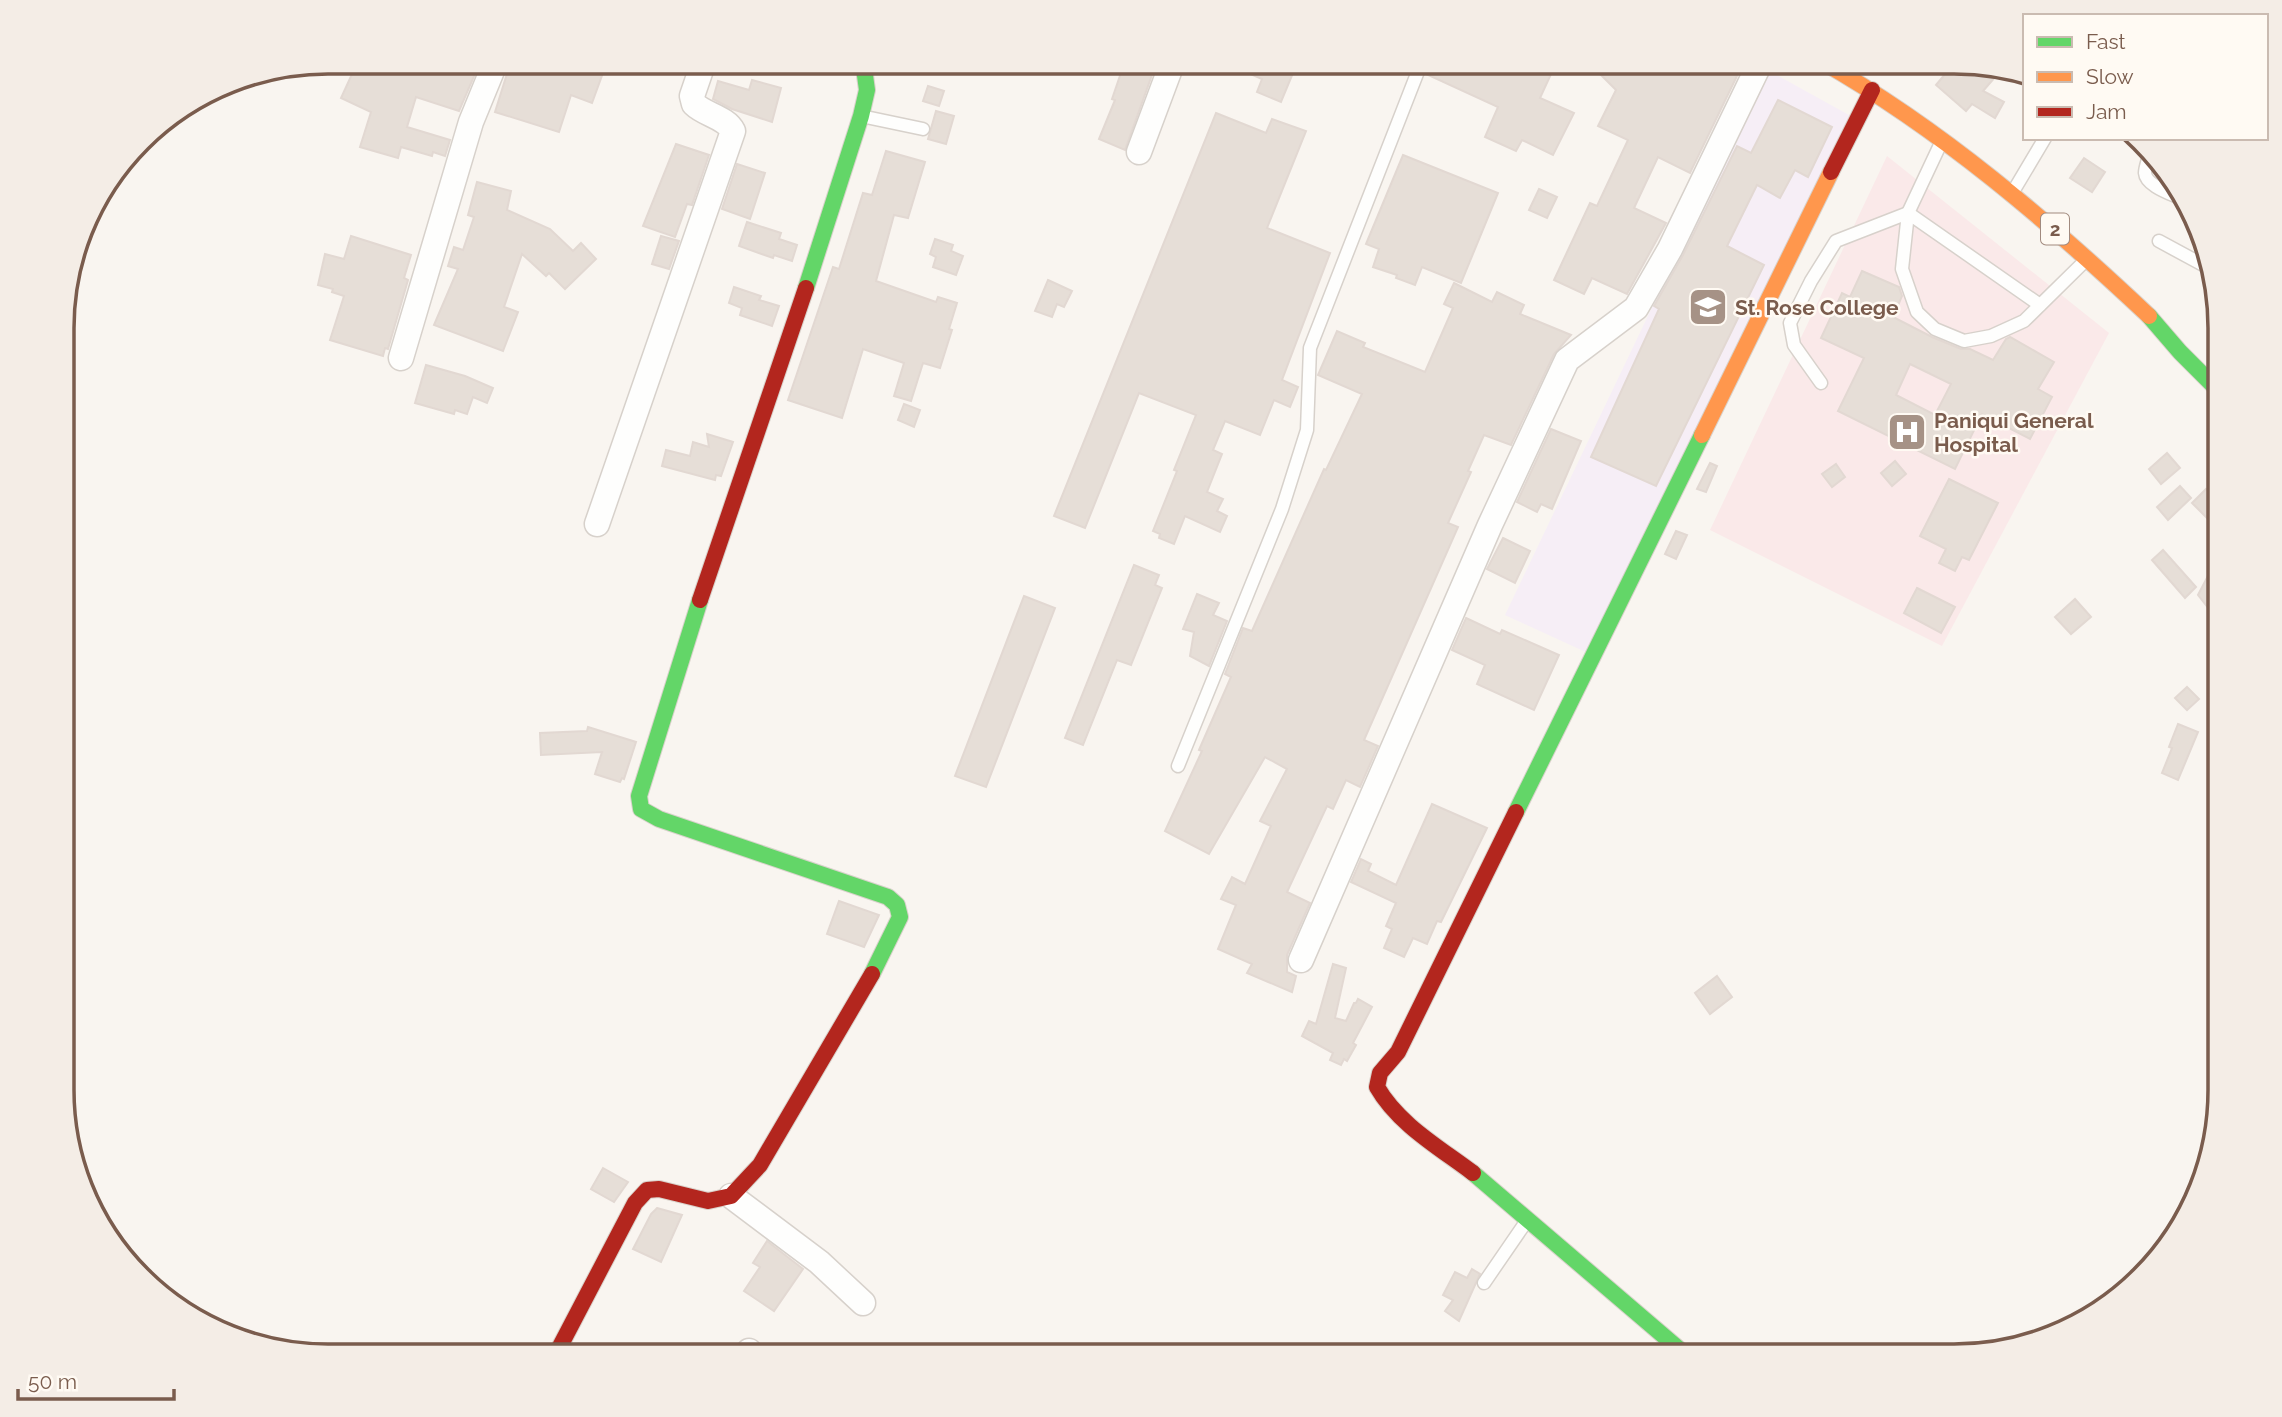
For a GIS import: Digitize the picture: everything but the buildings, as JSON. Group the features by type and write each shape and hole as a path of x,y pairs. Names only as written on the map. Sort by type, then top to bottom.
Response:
{"main road":[{"path":"561,1344 635,1203 647,1190 659,1189 708,1201 731,1196 760,1165 867,984 900,917 897,905 888,897 659,820 641,809 639,796 706,582 823,237 861,116 867,90 865,74"},
{"name":"2","path":"1844,74 1872,90 2012,193 2088,258 2150,317 2208,380"},
{"path":"1673,1344 1528,1219 1408,1123 1385,1101 1377,1087 1380,1073 1398,1052 1872,90"}],"street":[{"path":"401,358 471,122 491,74"},
{"path":"597,524 733,131 729,124 706,114 694,104 692,96 700,74"},
{"path":"1139,152 1168,74"},
{"path":"1301,960 1479,550 1567,360 1636,308 1670,249 1755,74"},
{"path":"731,1196 819,1262 863,1303"}],"lane":[{"path":"1178,766 1282,509 1307,430 1310,348 1417,74"},
{"path":"861,116 923,129"},
{"path":"2012,193 2044,140"},
{"path":"1942,141 1908,214 1902,269 1917,312 1935,329 1964,341 1991,336 2024,321 2088,258"},
{"path":"2147,162 2147,177 2169,191"},
{"path":"1908,214 2040,305"},
{"path":"1821,383 1794,345 1790,323 1811,281 1836,241 1908,214"},
{"path":"2159,241 2200,263"},
{"path":"1484,1283 1528,1219"}],"shaded area":[{"name":"St. Rose College","path":"1764,74 1775,74 1858,120 1590,654 1505,615"},
{"name":"Paniqui General Hospital","path":"1887,156 2109,333 1942,646 1710,530"}],"traffic: fast":[{"path":"806,288 861,116 867,90 865,74"},
{"path":"2149,316 2208,380"},
{"path":"1516,812 1702,435"},
{"path":"700,600 639,796 641,809 659,819 888,897 897,905 900,917 872,974"},
{"path":"1473,1173 1673,1344"}],"traffic: slow":[{"path":"1843,74 1909,117 1993,179 2149,316"},
{"path":"1702,435 1831,172"}],"traffic: jam":[{"path":"1831,172 1872,90"},
{"path":"700,600 806,288"},
{"path":"1473,1173 1408,1124 1396,1113 1377,1087 1380,1073 1398,1052 1516,812"},
{"path":"561,1344 635,1203 647,1190 659,1189 708,1201 731,1196 760,1165 872,974"}],"place":[{"name":"St. Rose College","path":"1708,307"},
{"name":"Paniqui General Hospital","path":"1907,432"}]}
